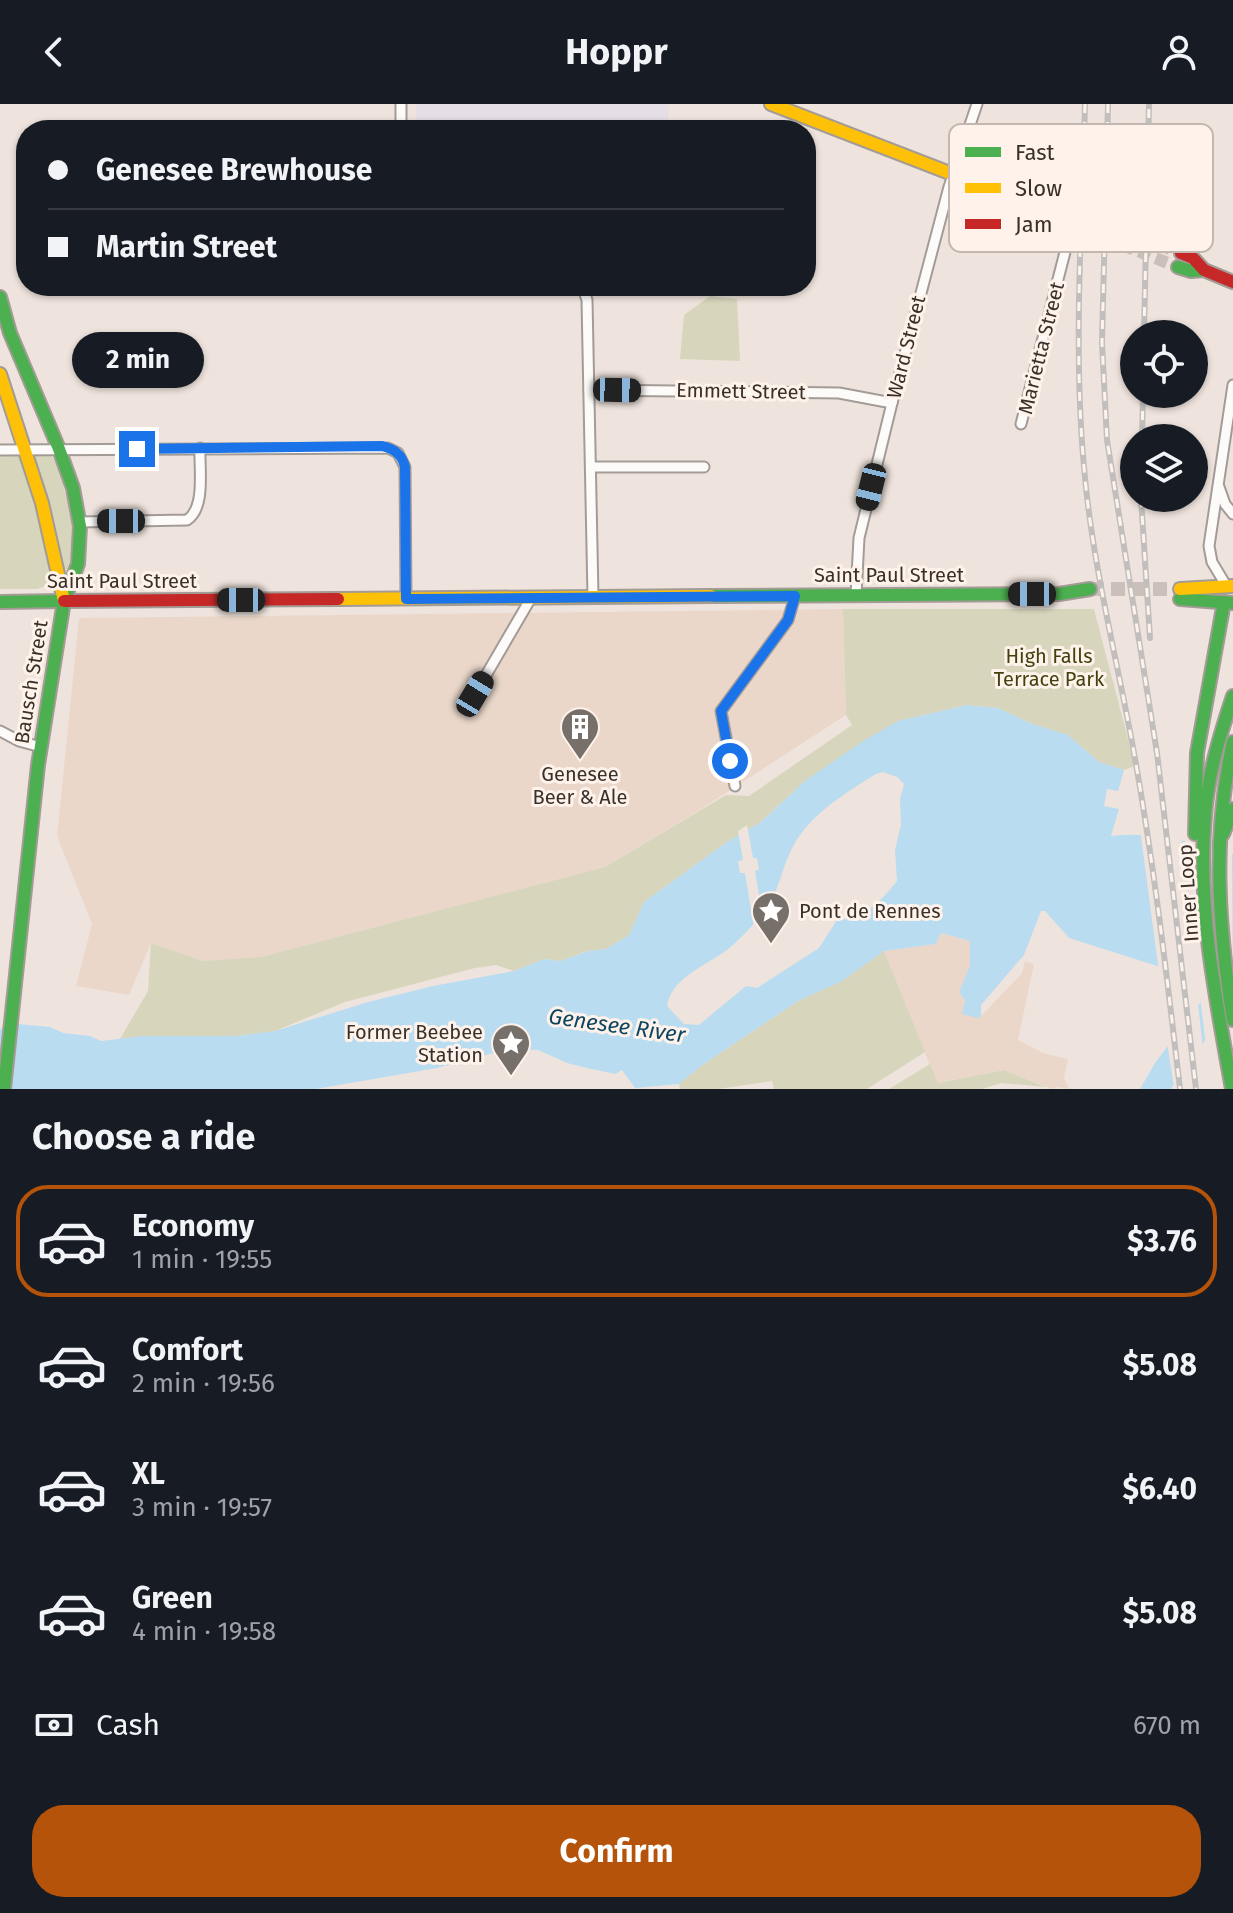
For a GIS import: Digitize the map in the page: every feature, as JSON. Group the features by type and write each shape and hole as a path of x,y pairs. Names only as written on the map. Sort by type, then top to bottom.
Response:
{"main road":[{"path":"771,104 813,120"},
{"path":"816,121 949,171"},
{"path":"1179,260 1193,258 1204,270 1233,282"},
{"path":"0,297 18,359 73,481 79,522 77,565 64,601"},
{"path":"0,374 46,517 64,601"},
{"path":"1200,838 1195,784 1199,735 1233,571"},
{"path":"1228,603 1180,594 1230,587"},
{"name":"Saint Paul Street","path":"0,602 1091,594"},
{"name":"Bausch Street","path":"4,1089 38,770 64,601"},
{"name":"Inner Loop","path":"1230,1019 1199,877 1200,838 1211,779 1233,696"},
{"name":"Inner Loop","path":"1232,1089 1230,1019 1217,883 1221,798 1233,742"},
{"path":"1218,848 1231,815"},
{"path":"1221,1089 1230,1019"}],"street":[{"name":"Ward Street","path":"970,124 977,104"},
{"name":"Ward Street","path":"856,595 859,538 949,188"},
{"name":"Marietta Street","path":"1021,424 1065,252"},
{"path":"586,296 593,597"},
{"path":"1230,587 1212,562 1209,546 1233,385"},
{"name":"Emmett Street","path":"589,390 839,393 892,403"},
{"path":"0,450 382,446 398,453 405,467 406,599"},
{"path":"79,522 187,520 193,517 198,506 200,448"},
{"path":"591,467 704,467"},
{"path":"1219,479 1223,501 1233,514"},
{"path":"735,786 721,711 788,620 795,596"},
{"path":"475,694 531,598"},
{"path":"0,731 19,741 41,747"}],"shaded area":[{"path":"416,104 669,104 668,120 416,120"},
{"path":"843,609 846,715 605,867 261,957 203,961 151,943 129,995 76,986 92,924 57,836 79,618"},
{"path":"940,933 970,941 970,966 959,992 965,1000 962,1014 981,1016 1022,973 1025,961 1034,964 1018,1040 1043,1053 1068,1059 1064,1078 1069,1089 1053,1089 1004,1070 937,1083 884,951 936,944"}],"green space":[{"path":"710,296 737,299 740,361 680,359 684,315"},
{"path":"51,455 61,472 73,510 76,536 69,578 37,589 0,589 0,456"},
{"name":"High Falls Terrace Park","path":"843,609 1094,609 1135,766 1124,770 1099,762 1068,735 1030,723 998,708 967,705 898,721 805,781 761,822 727,842 644,902 629,935 606,949 587,951 561,961 544,959 514,971 496,965 475,968 345,1002 275,1031 236,1036 143,1036 120,1039 148,991 151,943 203,961 261,957 605,867 726,795 749,796 852,725 846,715"},
{"path":"884,951 925,1052 867,1089 774,1089 772,1081 718,1089 680,1089 679,1084 701,1066 798,1001 842,981"},
{"path":"930,1064 938,1083 1004,1070 1046,1087 1001,1083 982,1089 889,1089"}],"water":[{"name":"Genesee River","path":"967,705 998,708 1030,723 1068,735 1099,762 1124,770 1118,791 1107,789 1104,806 1119,809 1111,836 1158,836 1233,854 1233,1001 1171,1089 1140,1089 1155,1063 1214,984 1069,938 1045,911 1041,911 1024,955 981,1005 981,1016 978,1018 962,1014 965,1000 959,992 970,966 970,941 941,933 936,944 884,951 842,981 798,1001 679,1084 635,1088 622,1070 615,1074 567,1063 538,1050 509,1049 437,1068 316,1089 0,1089 0,1029 18,1024 50,1027 101,1041 143,1036 236,1036 275,1031 368,1002 514,971 544,959 561,961 588,951 606,949 629,935 644,902 727,842 761,822 805,781 898,721","holes":["883,772 897,777 904,784 900,799 901,825 895,850 897,881 891,889 864,913 837,920 819,948 757,988 746,986 699,1025 684,1024 667,1006 670,995 685,978 733,945 765,912 792,849 804,830 832,803 876,774"]}],"pier":[{"path":"747,825 753,858 757,858 759,870 755,871 763,919 754,928 745,873 740,873 738,861 743,860 738,831"},
{"path":"1140,829 1181,835 1189,899 1185,836 1232,849 1233,1008 1206,1046 1200,996 1207,986 1159,972"},
{"path":"1198,1003 1203,1050 1174,1087 1167,1042"}],"tunnel":[{"path":"1140,252 1178,267"},
{"path":"1090,589 1180,589"}],"railway":[{"path":"1084,124 1085,104"},
{"path":"1107,124 1108,104"},
{"path":"1149,104 1149,124"},
{"path":"1080,252 1079,377 1088,503 1148,837 1180,1089"},
{"path":"1104,252 1102,343 1107,440 1157,753 1196,1089"},
{"path":"1144,320 1146,252"},
{"path":"1142,424 1143,408"},
{"path":"1142,512 1150,638"}],"traffic: fast":[{"path":"1178,267 1191,271 1204,270"},
{"path":"0,297 10,333 73,488 80,526 78,564 64,601 38,765 4,1089"},
{"path":"711,596 1059,594 1090,589"},
{"path":"1180,599 1233,603"},
{"path":"0,602 64,601"},
{"path":"1195,834 1197,753 1224,602"},
{"path":"1232,1089 1210,953 1203,849 1209,785 1233,696"},
{"path":"1233,742 1226,777 1220,846 1221,916 1233,1020"},
{"path":"1223,834 1233,809"}],"traffic: slow":[{"path":"771,104 812,120"},
{"path":"816,121 949,173"},
{"path":"0,374 42,503 64,601"},
{"path":"1180,589 1233,586"},
{"path":"338,599 711,596"}],"traffic: jam":[{"path":"1181,253 1193,258 1204,270 1233,282"},
{"path":"64,601 338,599"}],"place":[{"name":"Genesee Beer & Ale","path":"580,761"},
{"name":"Pont de Rennes","path":"771,945"},
{"name":"Former Beebee Station","path":"511,1077"}],"route":[{"path":"137,449 382,446 394,450 405,467 406,599 795,596 788,620 721,711 730,761"}]}
